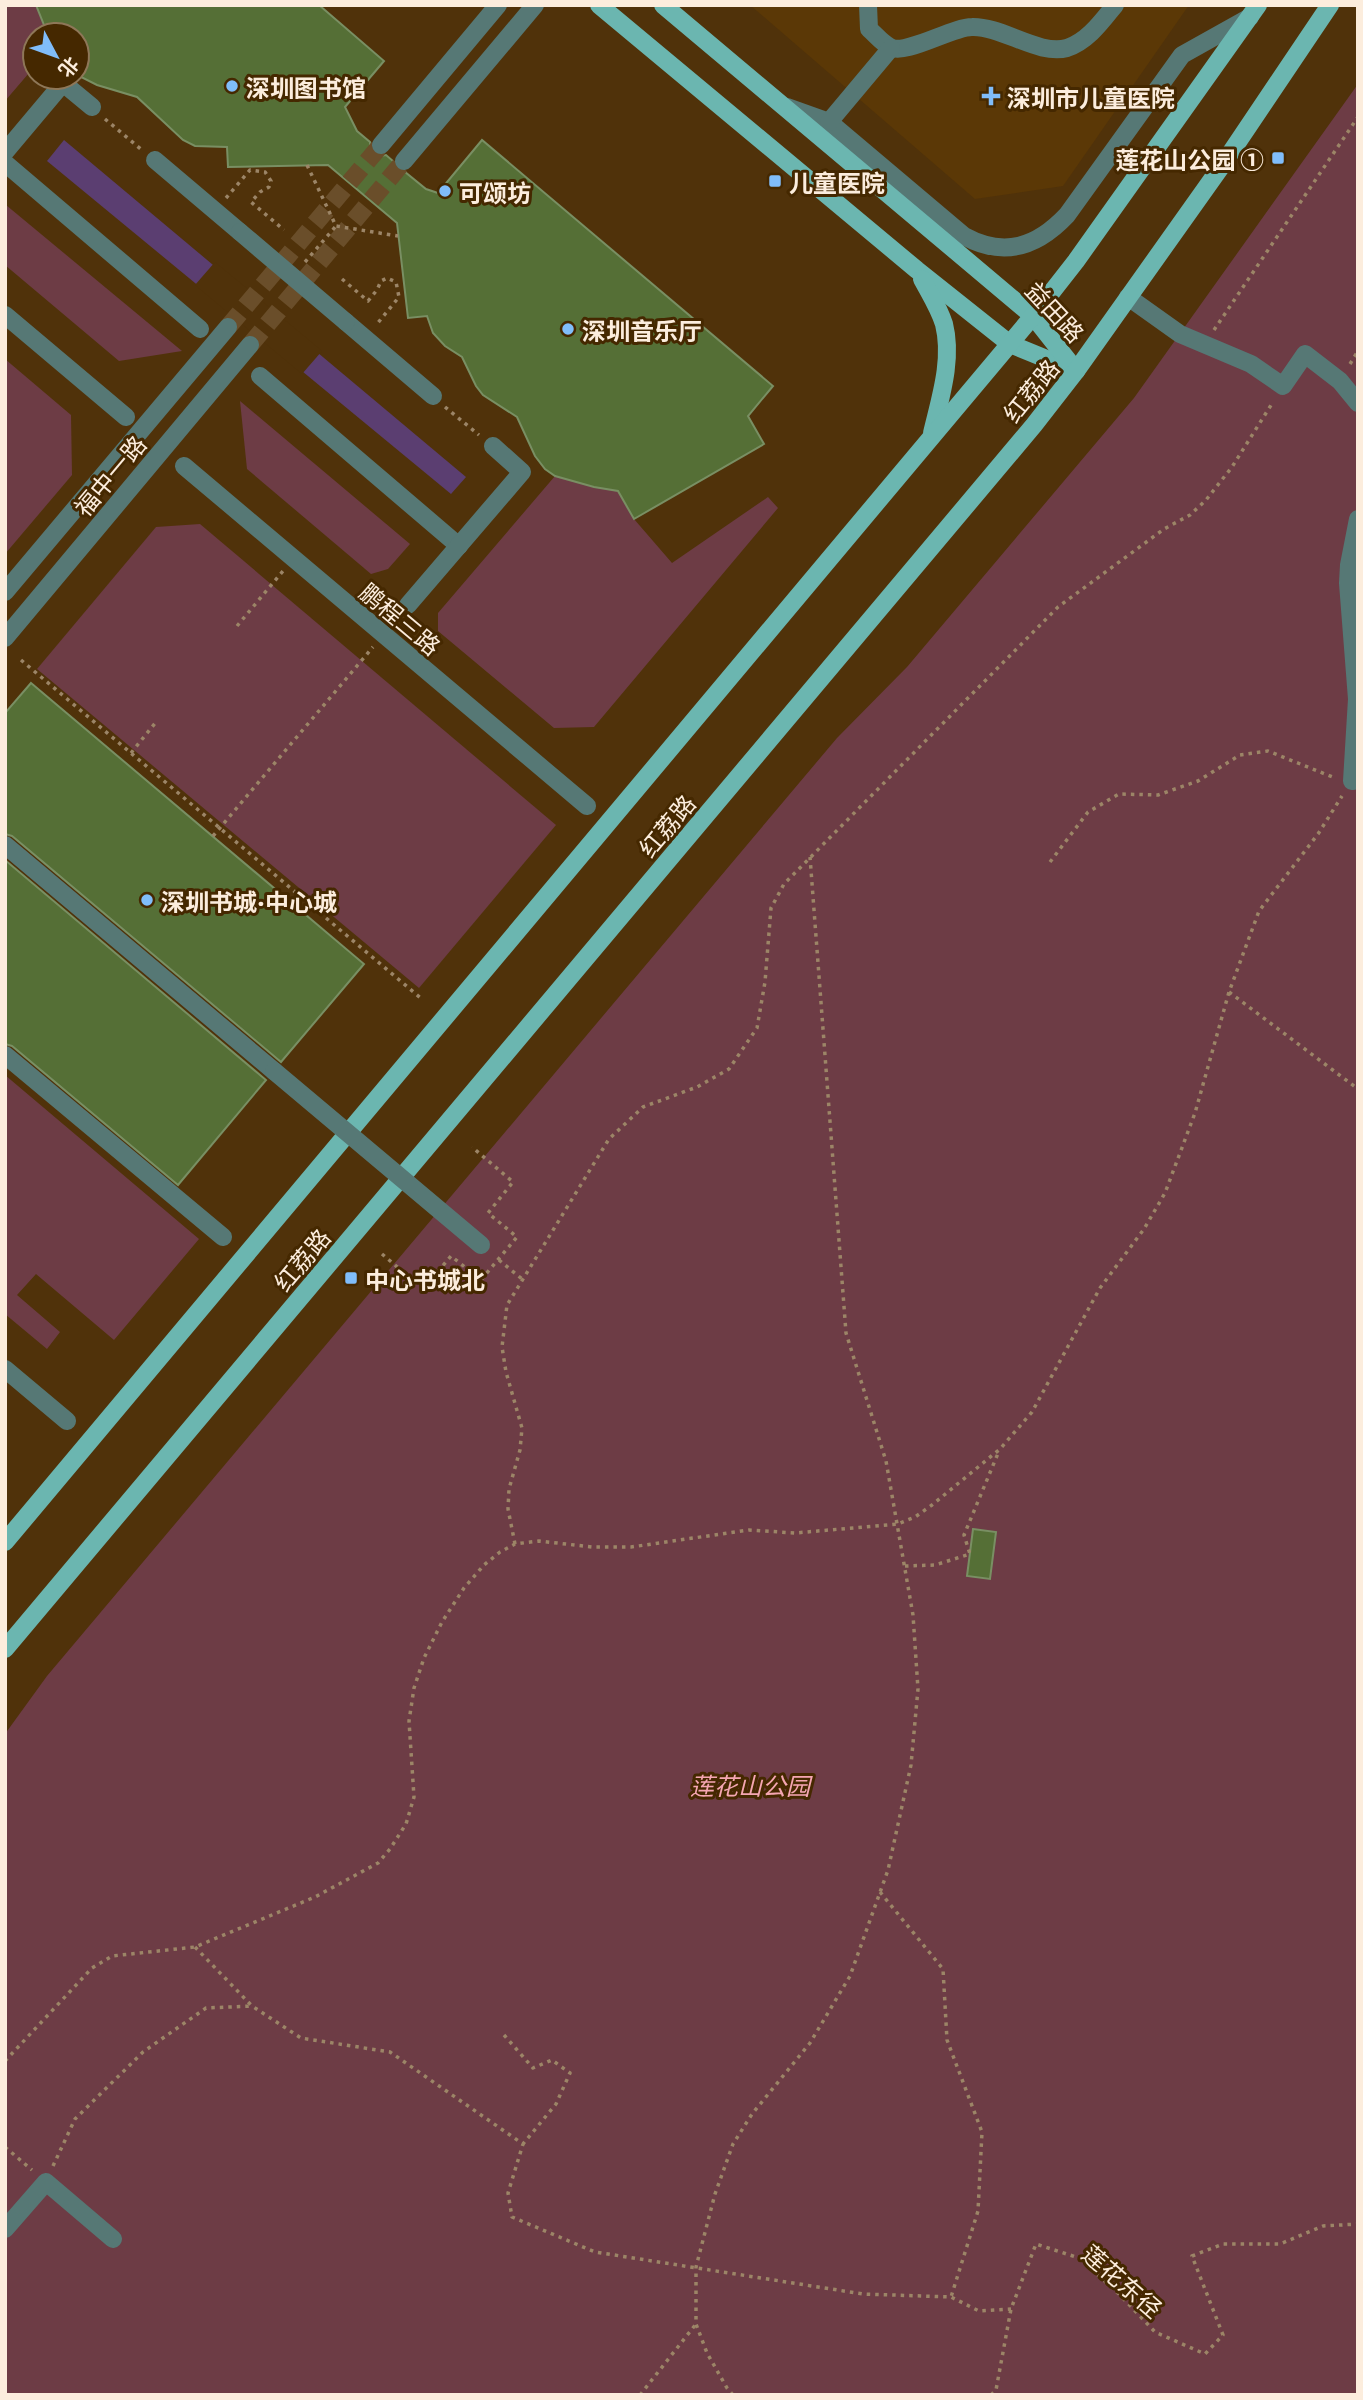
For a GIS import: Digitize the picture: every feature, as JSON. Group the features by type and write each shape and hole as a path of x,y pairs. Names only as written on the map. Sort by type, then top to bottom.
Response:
{"main road":[{"name":"益田路","path":"599,5 1010,344 1076,371"},
{"name":"益田路","path":"663,5 1033,316 1076,371"},
{"name":"红荔路","path":"5,1649 1016,447 1076,371 1223,164 1330,5"},
{"name":"红荔路","path":"5,1542 1033,316 1076,261 1254,11"},
{"path":"917,270 941,316 948,347 931,438"}],"street":[{"path":"381,145 498,5"},
{"path":"404,161 534,5"},
{"path":"868,5 869,29 891,48 901,50 940,35 972,27 985,28 1049,48 1065,49 1092,32 1115,5"},
{"path":"782,105 829,122 964,236 984,246 1021,246 1044,236 1067,215 1182,55 1254,11"},
{"path":"829,122 891,48"},
{"path":"5,152 63,83 92,107"},
{"path":"155,160 433,396"},
{"path":"5,163 200,329"},
{"path":"1128,297 1180,334 1251,364 1283,386 1305,354 1340,381 1358,402"},
{"path":"5,315 126,417"},
{"name":"福中一路","path":"5,592 228,327"},
{"name":"福中一路","path":"5,638 250,345"},
{"path":"260,376 459,546"},
{"path":"408,606 522,472 493,446"},
{"name":"鹏程三路","path":"184,466 587,806"},
{"path":"1355,781 1357,699 1349,565 1358,519"},
{"path":"5,845 481,1245"},
{"path":"5,1055 223,1237"},
{"path":"5,1369 67,1421"},
{"path":"5,2229 46,2182 113,2239"}],"path":[{"path":"92,107 155,160"},
{"path":"1204,345 1358,117"},
{"path":"307,164 336,226"},
{"path":"214,211 250,170 262,171 270,177 269,187 251,202 284,230"},
{"path":"336,226 398,236"},
{"path":"293,277 336,226"},
{"path":"342,279 368,301 380,281 390,278 398,285 399,297 365,339"},
{"path":"515,1544 508,1509 509,1489 520,1450 522,1428 506,1372 502,1338 507,1305 608,1139 643,1107 697,1087 729,1069 757,1028 765,982 771,908 784,884 1058,607 1164,529 1190,515 1206,500 1232,467 1283,386"},
{"path":"433,396 493,446"},
{"path":"237,626 294,559"},
{"path":"213,836 383,635"},
{"path":"21,660 423,1000"},
{"path":"131,753 156,722"},
{"path":"5,2060 92,1968 112,1956 194,1947 316,1897 378,1863 406,1824 414,1797 410,1721 414,1688 424,1658 442,1622 464,1588 484,1565 500,1552 515,1544 539,1541 592,1547 631,1547 749,1530 795,1533 898,1524 923,1511 1000,1449 1032,1412 1100,1288 1144,1229 1165,1193 1195,1114 1229,992 1259,911 1355,781 1332,778 1268,751 1240,755 1198,781 1158,795 1119,794 1088,812 1050,862"},
{"path":"733,2395 707,2353 696,2324 696,2267 715,2194 733,2144 752,2114 810,2043 850,1976 888,1870 911,1765 918,1689 913,1615 886,1461 846,1333 810,857"},
{"path":"1229,992 1358,1089"},
{"path":"382,1254 423,1289 452,1256 481,1280 517,1237 488,1213 513,1182 472,1147"},
{"path":"481,1245 522,1279"},
{"path":"905,1566 935,1565 970,1553 964,1535 1000,1449"},
{"path":"880,1892 943,1969 947,2040 982,2132 978,2211 951,2297"},
{"path":"194,1947 252,2006 301,2038 390,2052 523,2144"},
{"path":"5,2147 46,2182 75,2119 143,2052 206,2008 252,2006"},
{"path":"504,2035 533,2068 552,2060 570,2073 556,2104 523,2144 508,2193 512,2217 596,2252 863,2294 951,2297 979,2311 1011,2309 996,2390 991,2395"},
{"name":"莲花东径","path":"1011,2309 1036,2244 1079,2258 1119,2294 1155,2332 1205,2354 1223,2335 1192,2256 1223,2244 1280,2244 1323,2226 1358,2224"},
{"path":"640,2395 696,2324"}],"shaded area":[{"name":"深圳市儿童医院","path":"750,5 1189,5 1063,186 975,199"},
{"path":"64,140 466,477 451,494 47,161"}],"green space":[{"path":"5,5 36,5 42,21 21,21 21,82 5,101"},
{"name":"莲花山公园","path":"1358,84 1358,2395 5,2395 5,1734 47,1676 837,738 907,667 1134,398"},
{"path":"6,205 182,351 119,361 5,265"},
{"path":"5,359 71,415 72,475 5,554"},
{"path":"240,401 410,544 388,569 371,574 247,469"},
{"path":"555,476 618,491 634,519 672,563 768,497 778,508 594,727 554,728 438,631 438,613"},
{"path":"200,524 556,825 419,988 37,669 156,527"},
{"path":"5,1075 199,1239 114,1340 36,1274 17,1295 60,1332 47,1349 5,1314"}],"pier":[{"path":"215,262 322,351 302,374 195,285"}],"building":[{"name":"深圳音乐厅","path":"36,5 319,5 384,61 345,107 357,131 370,142 373,153 386,155 397,170 405,172 426,189 438,193 482,140 773,386 748,416 764,444 634,519 618,491 555,476 545,469 535,456 517,417 483,395 462,357 445,346 433,333 427,316 408,318 397,223 328,165 228,167 227,147 195,146 183,140 137,97 91,82 91,21 42,21"},
{"path":"31,683 364,964 281,1062 12,836 5,834 5,713"},
{"path":"5,860 266,1080 178,1185 12,1046 5,1044"},
{"path":"973,1529 996,1532 990,1579 967,1576"}],"tunnel":[{"path":"228,327 381,145"},
{"path":"250,345 404,161"}],"place":[{"name":"深圳图书馆","path":"232,86"},
{"name":"深圳市儿童医院","path":"991,96"},
{"name":"莲花山公园 ①","path":"1278,158"},
{"name":"儿童医院","path":"775,181"},
{"name":"可颂坊","path":"445,191"},
{"name":"深圳音乐厅","path":"568,329"},
{"name":"深圳书城·中心城","path":"147,900"},
{"name":"中心书城北","path":"351,1278"}]}
